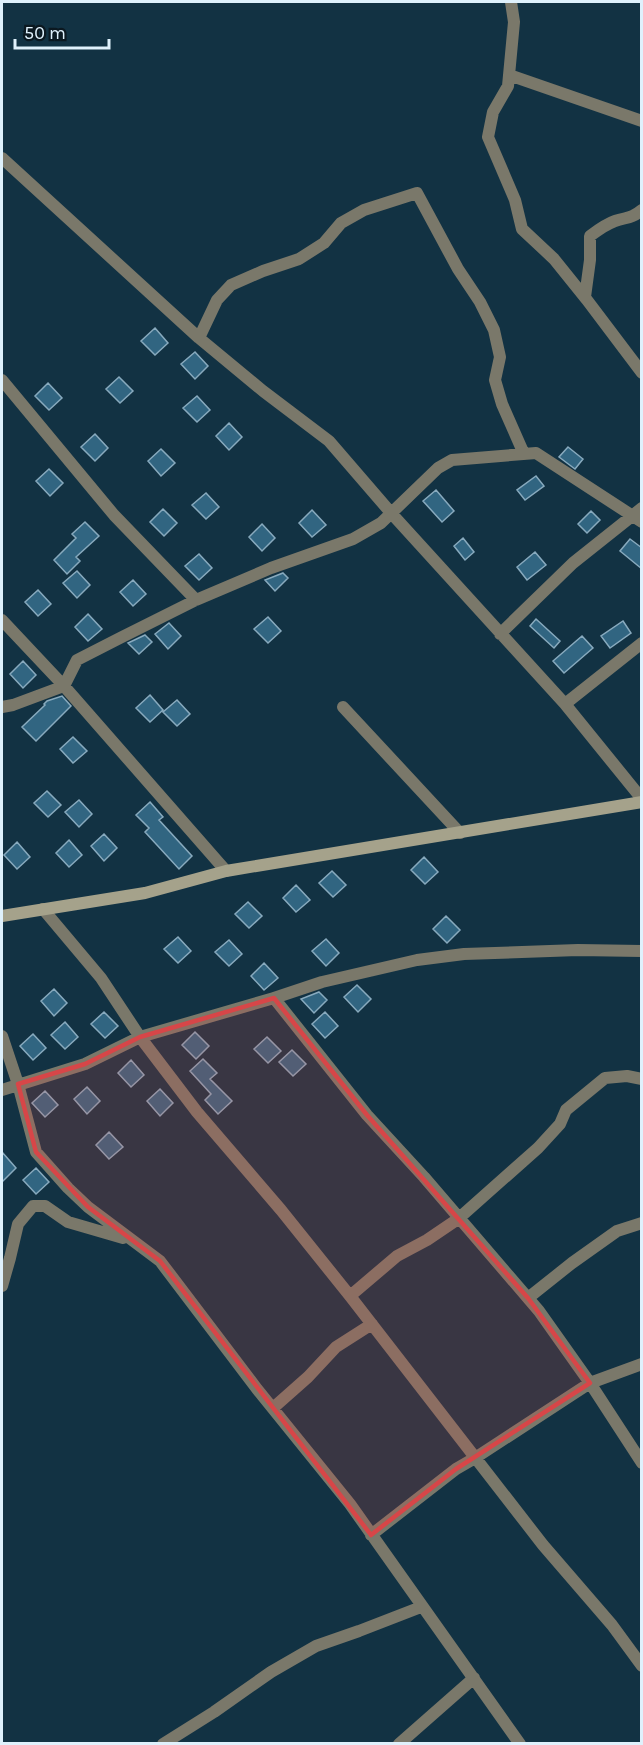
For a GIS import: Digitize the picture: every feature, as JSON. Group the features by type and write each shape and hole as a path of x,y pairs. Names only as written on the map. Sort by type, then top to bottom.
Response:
{"street":[{"path":"511,2 514,22 508,86 493,112 488,137 514,200 522,229 554,259 642,373"},
{"path":"509,75 642,121"},
{"path":"2,158 199,338 262,392 329,441 392,514 565,704 642,801 226,871 145,893 2,916"},
{"path":"199,338 217,300 231,285 299,259 324,243 341,223 364,210 417,193 494,330 500,357 495,380 502,404 524,454"},
{"path":"585,297 590,261 590,236 609,224 633,218 642,210"},
{"path":"2,380 114,515 196,600"},
{"path":"2,707 64,686 77,660 196,600 271,568 353,539 381,523 438,468 452,460 536,453 637,520"},
{"path":"500,634 573,563 637,520 642,508"},
{"path":"2,620 64,686 226,871"},
{"path":"565,704 642,643"},
{"path":"343,707 460,833"},
{"path":"43,909 101,978 140,1037 197,1112 281,1210 543,1545 612,1625 642,1666"},
{"path":"2,1090 85,1064 140,1037 322,982 429,958 464,954 578,950 642,951"},
{"path":"274,998 367,1115 424,1177 528,1298 590,1383 642,1463"},
{"path":"2,1036 18,1084 36,1152 81,1201 160,1261 350,1504 520,1743"},
{"path":"350,1296 397,1256 427,1240 458,1219 538,1148 560,1124 566,1110 606,1078 627,1076 642,1079"},
{"path":"2,1286 18,1224 33,1206 45,1206 68,1222 133,1241"},
{"path":"528,1298 617,1231 642,1223"},
{"path":"273,1408 308,1377 336,1347 372,1324"},
{"path":"371,1535 456,1469 590,1383 642,1364"},
{"path":"163,1743 214,1712 271,1672 316,1646 422,1607"},
{"path":"399,1743 474,1678"}],"highlighted area":[{"path":"274,998 367,1115 528,1298 590,1383 456,1469 371,1535 160,1261 88,1207 36,1152 18,1084 85,1064 140,1037"}],"building":[{"path":"155,328 168,343 155,355 141,341"},
{"path":"195,352 208,366 195,379 181,364"},
{"path":"119,377 133,391 120,403 106,389"},
{"path":"48,383 62,398 49,410 35,396"},
{"path":"197,396 210,410 197,422 183,408"},
{"path":"229,423 242,437 229,450 216,436"},
{"path":"95,434 108,448 95,461 81,447"},
{"path":"568,447 583,459 575,469 559,457"},
{"path":"161,449 175,463 161,476 148,461"},
{"path":"49,469 63,483 50,496 36,481"},
{"path":"536,476 544,486 525,500 517,490"},
{"path":"436,490 454,511 442,522 423,501"},
{"path":"206,493 219,507 206,519 192,505"},
{"path":"163,509 177,523 164,536 150,522"},
{"path":"312,510 326,525 312,537 299,523"},
{"path":"591,511 600,520 587,533 578,524"},
{"path":"85,522 99,536 76,557 80,561 67,574 54,560 76,538 72,534"},
{"path":"262,524 275,538 262,551 249,537"},
{"path":"463,538 474,552 465,560 454,546"},
{"path":"630,539 642,548 642,569 620,551"},
{"path":"535,552 546,565 527,580 517,567"},
{"path":"199,554 212,568 199,580 185,566"},
{"path":"77,571 90,585 77,598 63,583"},
{"path":"283,573 288,578 275,591 265,580"},
{"path":"133,580 146,594 133,606 120,592"},
{"path":"38,590 51,604 38,616 25,602"},
{"path":"88,614 102,629 88,641 75,627"},
{"path":"268,617 281,631 268,643 254,629"},
{"path":"536,619 560,641 554,648 530,626"},
{"path":"623,621 631,633 610,648 601,636"},
{"path":"169,623 181,636 168,649 155,634"},
{"path":"145,635 152,642 139,654 128,643"},
{"path":"582,636 593,648 564,673 553,661"},
{"path":"23,661 36,675 23,688 10,674"},
{"path":"150,695 163,710 150,722 136,708"},
{"path":"62,696 71,706 36,741 22,727 47,701"},
{"path":"177,700 190,714 177,726 163,712"},
{"path":"73,737 87,751 73,763 60,749"},
{"path":"47,791 61,805 48,817 34,803"},
{"path":"79,800 92,814 79,827 65,812"},
{"path":"150,802 163,817 159,820 192,856 179,869 145,832 149,828 136,815"},
{"path":"104,834 117,848 104,861 91,846"},
{"path":"69,840 82,855 69,867 56,853"},
{"path":"17,842 30,857 17,869 4,855"},
{"path":"424,857 438,872 425,884 411,870"},
{"path":"332,871 346,885 333,897 319,883"},
{"path":"296,885 310,900 296,912 283,898"},
{"path":"248,902 262,916 249,928 235,914"},
{"path":"446,916 460,930 447,943 433,929"},
{"path":"178,937 191,951 178,963 164,949"},
{"path":"326,939 339,953 326,966 312,951"},
{"path":"229,940 242,954 229,966 215,952"},
{"path":"264,963 278,978 264,990 251,976"},
{"path":"357,985 371,999 358,1012 344,997"},
{"path":"54,989 67,1003 54,1016 41,1001"},
{"path":"319,992 327,1000 314,1013 301,999"},
{"path":"104,1012 118,1026 105,1038 91,1024"},
{"path":"325,1012 338,1026 325,1038 312,1024"},
{"path":"65,1022 78,1037 65,1049 51,1035"},
{"path":"195,1032 209,1046 196,1059 182,1045"},
{"path":"33,1034 46,1048 33,1060 20,1046"},
{"path":"267,1037 281,1051 268,1063 254,1049"},
{"path":"292,1050 306,1064 293,1076 279,1062"},
{"path":"203,1059 217,1073 210,1079 232,1101 218,1114 205,1100 211,1094 190,1071"},
{"path":"131,1060 144,1075 131,1087 118,1073"},
{"path":"87,1087 100,1101 87,1114 74,1099"},
{"path":"160,1089 173,1103 160,1116 147,1101"},
{"path":"45,1091 58,1105 45,1117 32,1103"},
{"path":"109,1132 123,1147 109,1159 96,1145"},
{"path":"2,1152 16,1168 2,1182"},
{"path":"36,1168 49,1182 36,1194 23,1180"}]}
